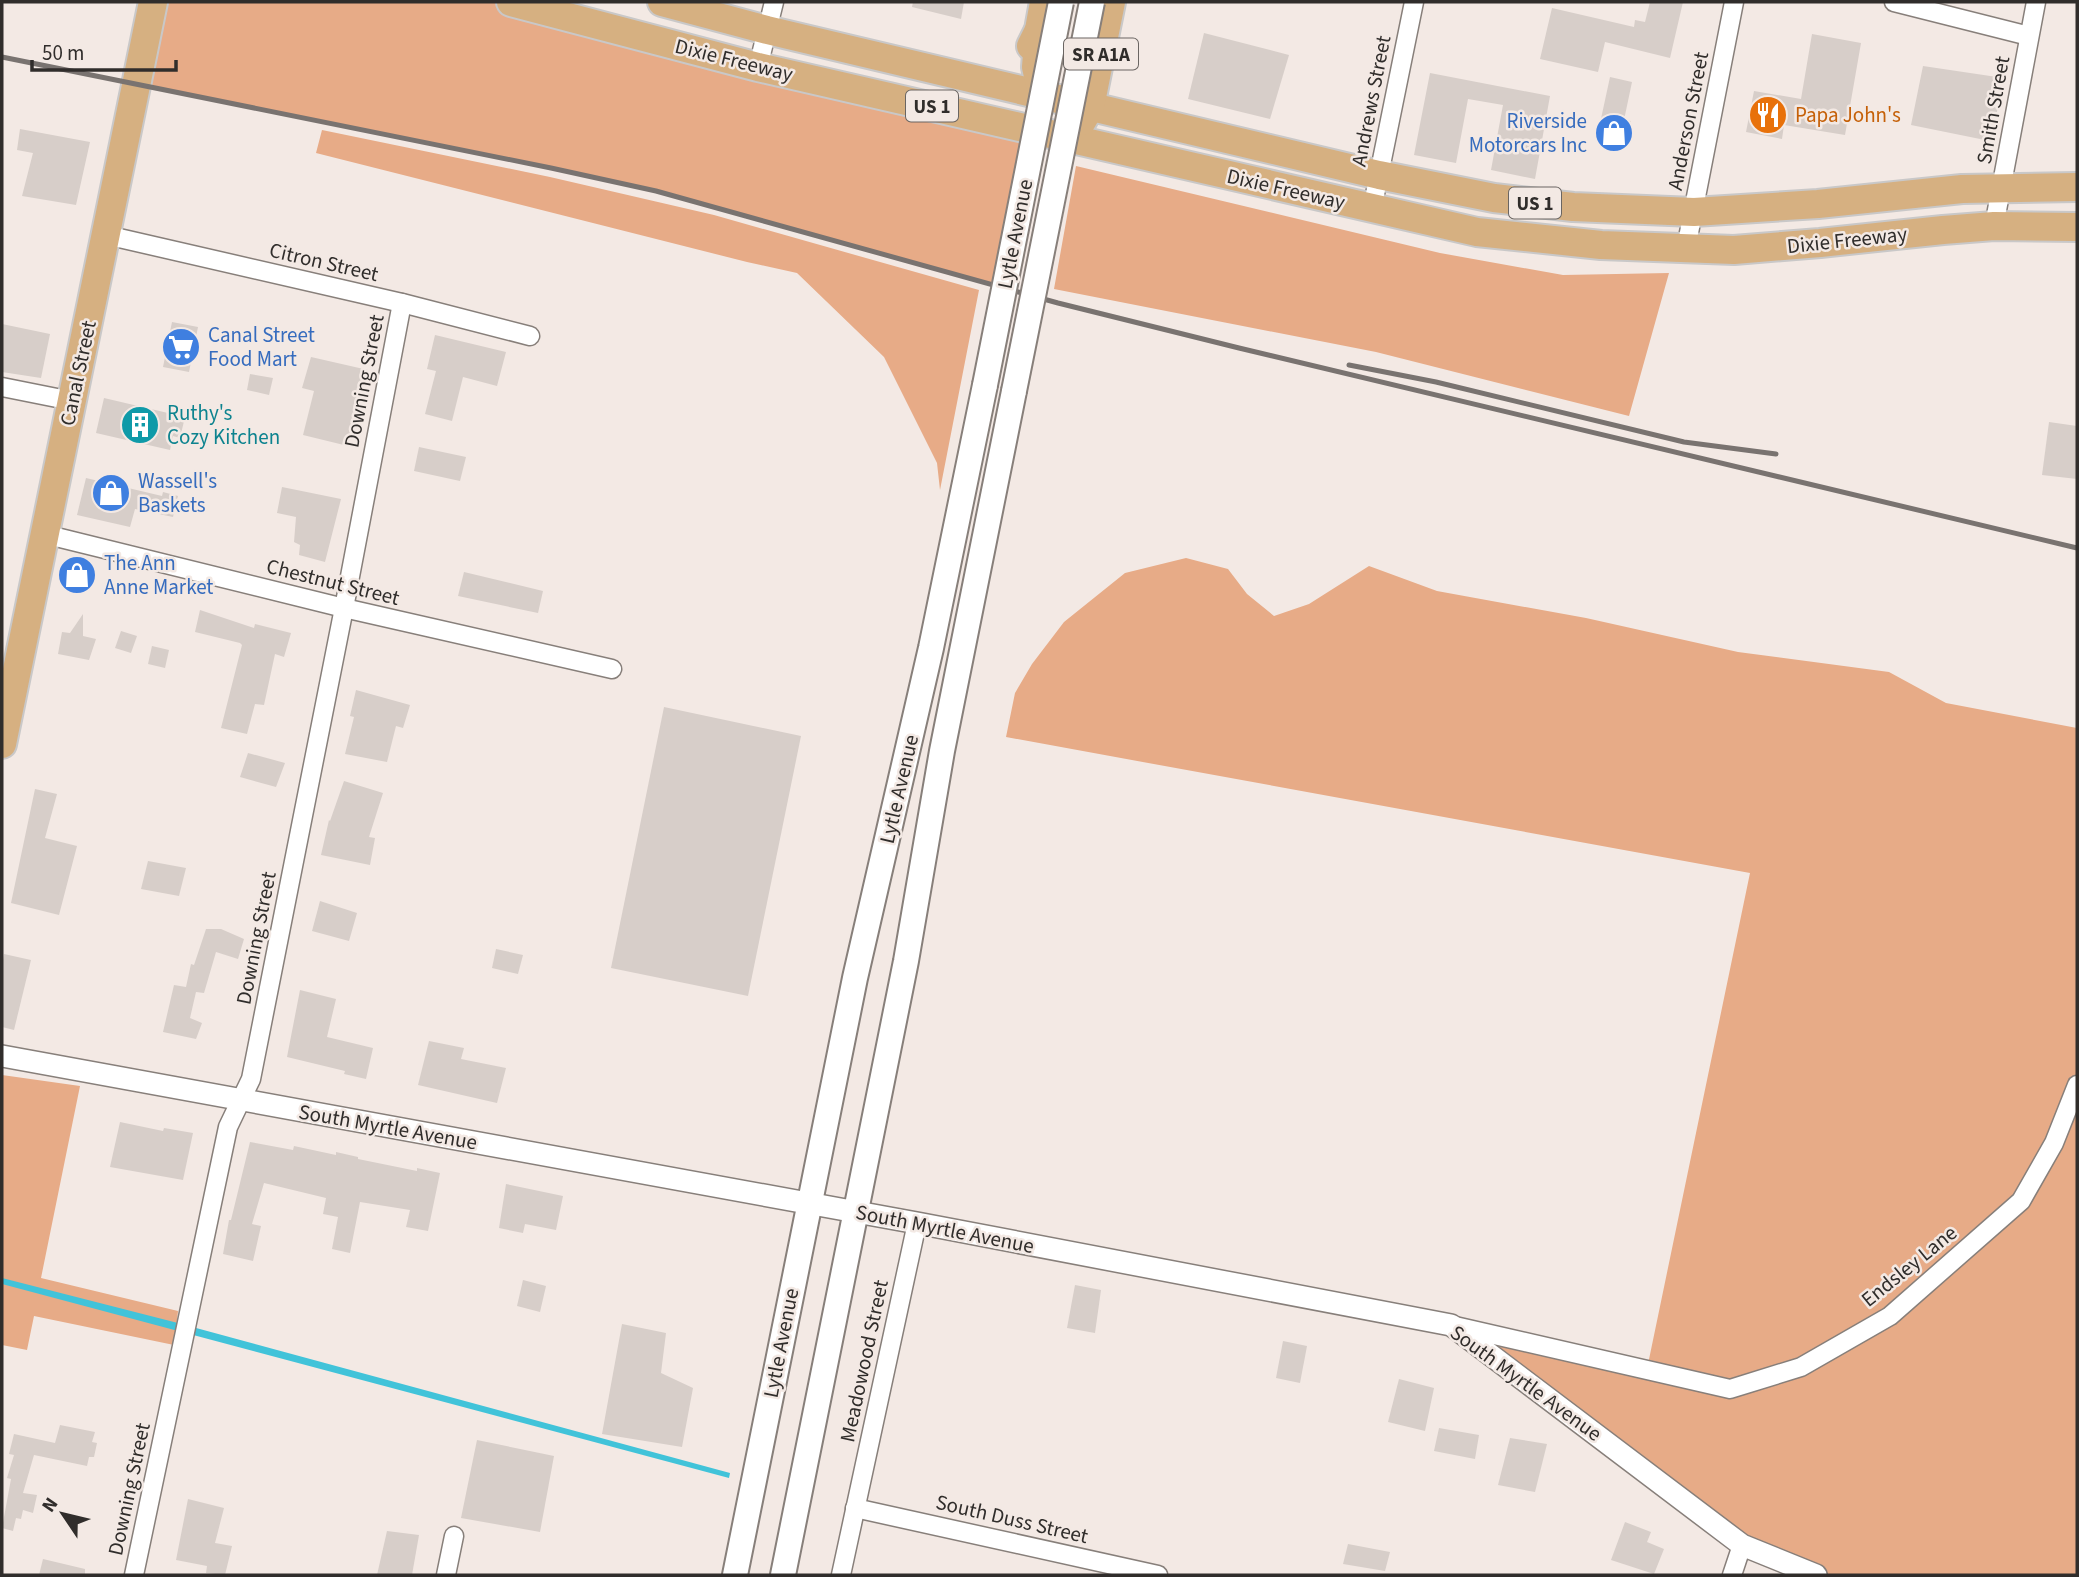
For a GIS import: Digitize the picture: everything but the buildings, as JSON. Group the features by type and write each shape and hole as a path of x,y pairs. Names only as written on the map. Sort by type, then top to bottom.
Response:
{"main road":[{"name":"Canal Street","path":"3,735 153,2"},
{"name":"Dixie Freeway","path":"510,2 758,66 1477,232 1521,238 1734,250 1994,226 2077,227"},
{"name":"Dixie Freeway","path":"662,2 767,30 1090,107 1379,175 1494,198 1639,211 1694,212 1811,205 1924,192 2002,187 2077,187"},
{"name":"SR A1A","path":"1003,85 1024,58 1039,30 1044,2"},
{"name":"Lytle Avenue","path":"735,1575 855,978 931,648 1060,2"},
{"name":"Lytle Avenue","path":"783,1575 906,961 942,751 1092,2"},
{"name":"SR A1A","path":"1064,137 1081,123 1090,107 1111,2"},
{"path":"1039,30 1036,67 1041,95 1049,116 1064,137"}],"street":[{"path":"758,66 774,2"},
{"name":"Andrews Street","path":"1371,209 1414,2"},
{"name":"Anderson Street","path":"1686,248 1734,2"},
{"path":"1894,2 2029,36"},
{"name":"Smith Street","path":"1994,226 2036,2"},
{"name":"Citron Street","path":"106,235 402,303 530,336"},
{"name":"Downing Street","path":"134,1575 228,1127 251,1079 402,303"},
{"path":"2,387 72,401"},
{"name":"Chestnut Street","path":"44,534 344,608 612,669"},
{"name":"South Myrtle Avenue","path":"2,1056 917,1223 1451,1325 1742,1545 1816,1575"},
{"name":"Endsley Lane","path":"1451,1325 1730,1389 1801,1367 1890,1316 2021,1201 2054,1143 2077,1085"},
{"name":"Meadowood Street","path":"841,1575 917,1223"},
{"name":"South Duss Street","path":"855,1508 1158,1575"},
{"path":"446,1575 454,1536"},
{"path":"1732,1575 1742,1545"}],"shaded area":[{"path":"153,2 511,2 1030,129 1004,288 716,207 551,168 137,84"},
{"path":"322,130 550,177 714,215 979,290 940,490 937,463 884,357 797,273 316,153"},
{"path":"1076,166 1440,253 1563,275 1669,273 1629,416 1376,352 1054,289"},
{"path":"1186,558 1228,569 1247,594 1274,616 1309,604 1369,566 1437,591 1586,618 1738,652 1889,672 1946,703 2077,728 2077,1575 1818,1575 1742,1545 1451,1325 1647,1369 1750,873 1006,737 1015,693 1032,664 1064,622 1125,573"},
{"path":"2,1075 80,1086 41,1278 178,1311 174,1345 34,1316 27,1350 2,1345"}],"water":[{"path":"2,1278 730,1473 729,1478 2,1284"}],"railway":[{"path":"2,57 656,191 1058,303 2077,548"},
{"path":"1349,365 1436,382 1684,442 1776,454"}],"place":[{"name":"Papa John's","path":"1768,115"},
{"name":"Riverside Motorcars Inc","path":"1614,133"},
{"name":"Canal Street Food Mart","path":"181,347"},
{"name":"Ruthy's Cozy Kitchen","path":"140,425"},
{"name":"Wassell's Baskets","path":"111,493"},
{"name":"The Ann Anne Market","path":"77,575"}]}
